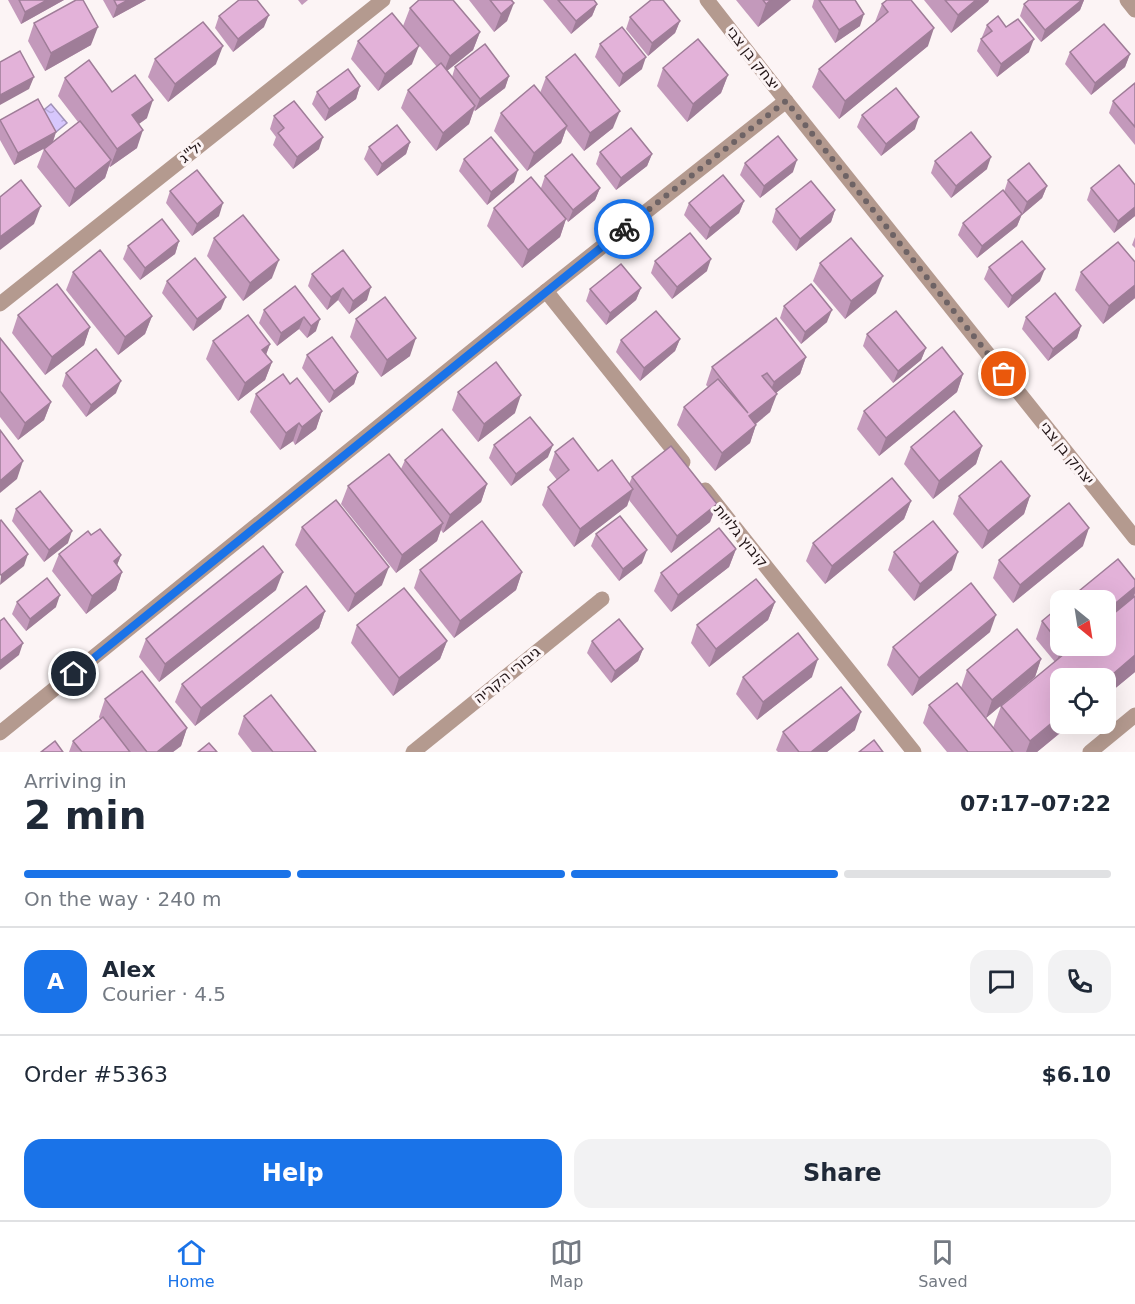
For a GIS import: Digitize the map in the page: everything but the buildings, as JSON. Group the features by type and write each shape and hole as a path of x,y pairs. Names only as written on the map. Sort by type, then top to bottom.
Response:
{"street":[{"name":"יל\"ג","path":"0,304 383,0"},
{"name":"יצחק בן צבי","path":"707,0 1135,538"},
{"path":"1127,0 1135,10"},
{"path":"0,733 546,291 786,101"},
{"name":"קיבוץ גלויות","path":"546,291 914,752"},
{"name":"גיבורי הקריה","path":"413,752 602,599"},
{"path":"1090,752 1135,715"}],"water":[{"path":"51,104 67,123 56,132 40,113"}],"way so far":[{"path":"624,229 786,101 1004,374"}],"route":[{"path":"74,674 624,229"}]}
